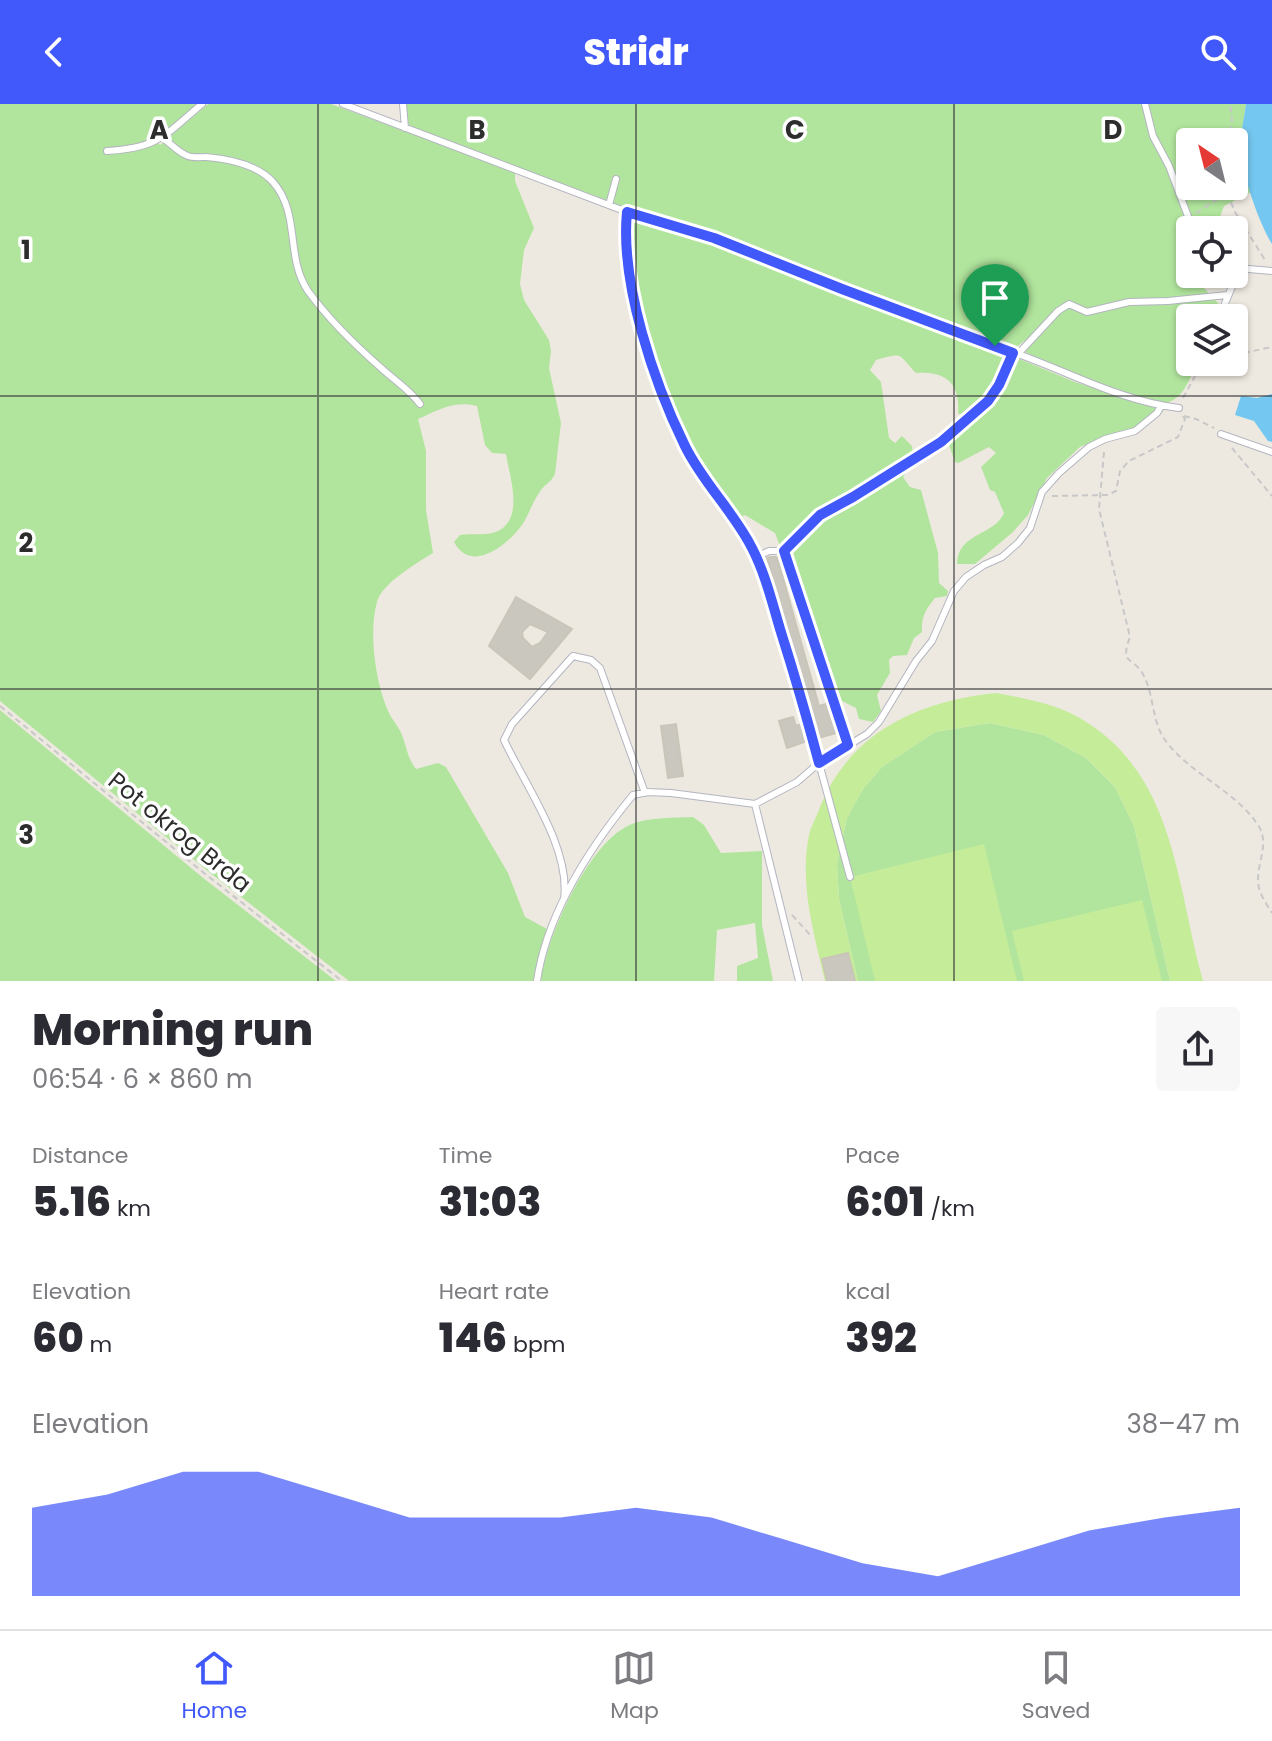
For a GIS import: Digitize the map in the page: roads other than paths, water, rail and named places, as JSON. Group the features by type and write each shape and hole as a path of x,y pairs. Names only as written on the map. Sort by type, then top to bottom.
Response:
{"lane":[{"path":"107,151 151,145 202,104"},
{"path":"343,104 627,212 714,238 1074,378 1161,406 1179,408"},
{"path":"403,104 405,128"},
{"path":"1145,104 1153,136 1169,166 1188,216"},
{"path":"163,138 190,157 238,162 256,168 273,182 284,198 291,217 295,267 308,291 362,350 411,392 420,404"},
{"path":"609,205 616,179"},
{"path":"627,212 627,257 640,327 685,447 740,526 756,557 793,670 850,877"},
{"path":"1248,269 1272,271"},
{"path":"1224,304 1230,288"},
{"path":"756,557 769,551 784,551 820,515 941,442 988,401 1015,353 1069,304 1087,312 1129,302 1227,295"},
{"path":"537,981 547,942 563,902 600,838 633,795 671,793 755,804 797,782 819,763 867,734 879,722 916,661 932,641 954,591 966,577 1002,557 1018,543 1030,528 1042,492 1077,456 1105,439 1135,431 1161,406"},
{"path":"1221,434 1272,452"},
{"path":"784,551 848,745"},
{"path":"563,902 565,887 554,844 504,740 512,724 573,656 591,660 600,668 645,793"},
{"path":"755,804 799,981"}],"water":[{"path":"1246,104 1272,104 1272,244 1249,188 1248,128 1243,128"},
{"path":"1272,394 1272,442 1254,421 1235,415 1241,396 1257,398"}]}
